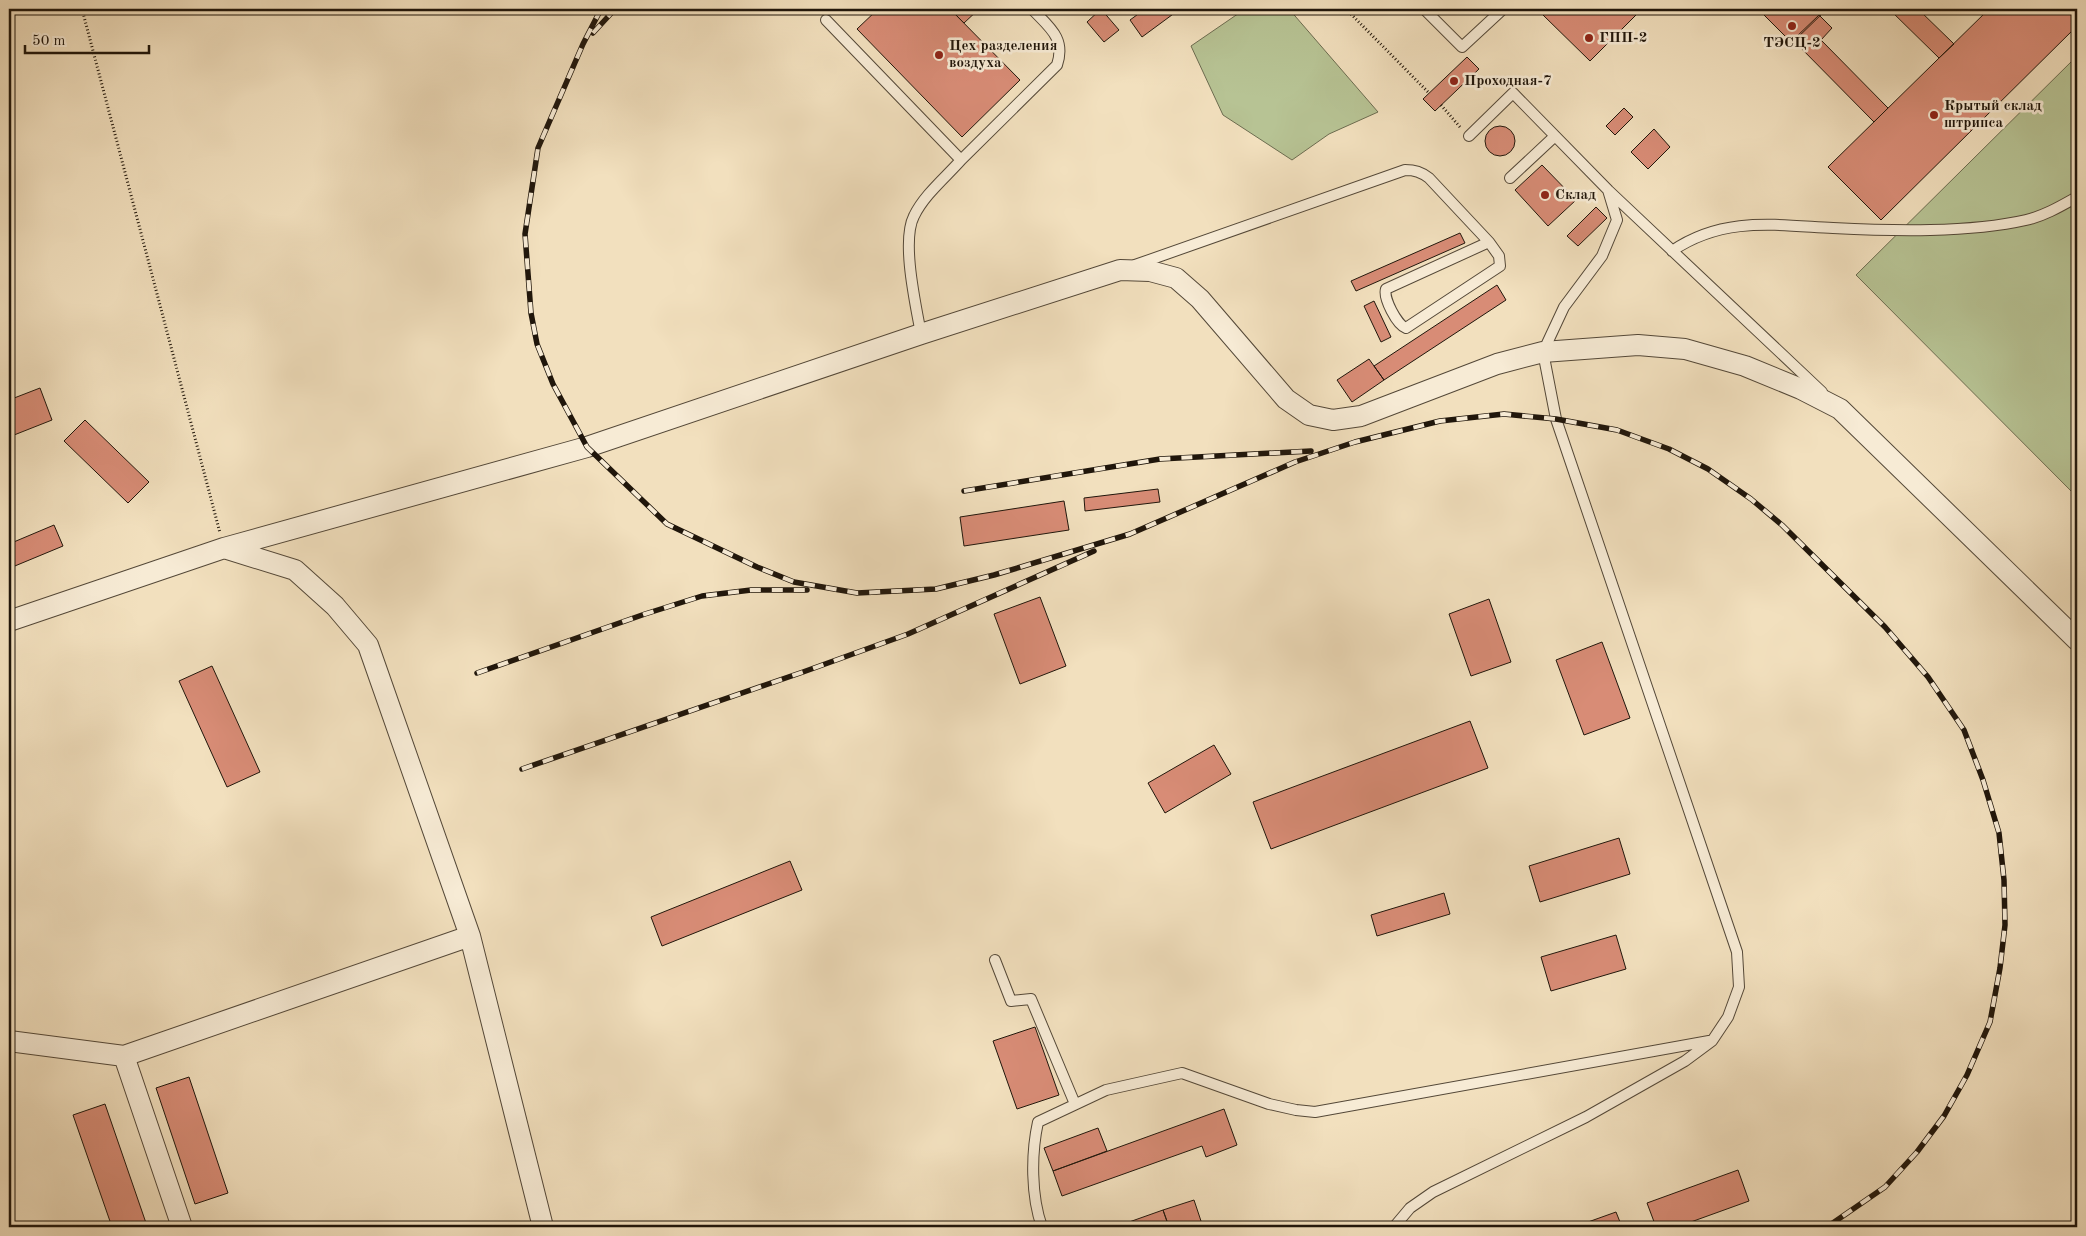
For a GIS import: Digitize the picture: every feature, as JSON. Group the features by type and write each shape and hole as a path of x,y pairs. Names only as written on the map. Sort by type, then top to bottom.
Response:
{"street":[{"path":"9,620 224,548 587,447 921,334 1120,270 1150,271 1176,278 1200,299 1286,399 1310,415 1333,420 1362,416 1497,364 1543,352 1638,345 1685,349 1745,366 1801,389 1840,409 2077,640"},
{"path":"224,548 295,570 335,606 368,645 470,936 543,1227"},
{"path":"9,1041 124,1056 470,936"},
{"path":"124,1056 182,1227"}],"lane":[{"path":"921,334 911,271 909,243 913,217 961,160 1057,65 1061,53 1059,41 1032,9"},
{"path":"1424,9 1462,47 1503,9"},
{"path":"826,20 961,160"},
{"path":"1469,136 1513,93 1608,190 1840,409"},
{"path":"1510,178 1555,136"},
{"path":"1120,270 1405,170 1422,172 1489,242 1499,256 1500,266 1406,328 1399,325 1385,295 1386,289 1489,242"},
{"path":"1394,1227 1410,1208 1433,1192 1586,1117 1685,1061 1712,1041 1728,1018 1739,987 1737,952 1556,419 1543,352 1564,307 1602,256 1616,220 1608,190"},
{"path":"1672,251 1687,241 1707,232 1731,226 1766,225 1871,230 1956,228 2026,220 2058,208 2077,196"},
{"path":"995,960 1011,1001 1031,999 1075,1104"},
{"path":"1042,1227 1037,1212 1033,1146 1038,1122 1106,1090 1182,1073 1270,1104 1316,1112 1712,1041"}],"path":[{"path":"82,9 224,548"},
{"path":"1346,9 1429,93"},
{"path":"1441,105 1469,136"}],"green space":[{"path":"1245,9 1289,9 1378,112 1329,134 1292,160 1223,115 1191,46"},
{"path":"2077,56 2077,497 1856,275"}],"building":[{"name":"Цех разделения воздуха","path":"878,9 950,9 1020,80 962,137 857,29"},
{"path":"950,9 979,9 964,23"},
{"path":"1101,9 1119,30 1104,42 1087,22"},
{"path":"1145,9 1180,9 1142,37 1130,20"},
{"name":"ГПП-2","path":"1550,9 1642,9 1590,61 1543,15"},
{"name":"ТЭСЦ-2","path":"1758,9 1827,9 1792,43"},
{"path":"1889,9 1918,9 1954,44 1939,58"},
{"name":"Крытый склад штрипса","path":"1989,9 2077,9 2077,26 1881,220 1828,167"},
{"path":"1819,15 1832,28 1821,40 1888,108 1874,122 1793,40"},
{"name":"Проходная-7","path":"1467,57 1479,69 1435,111 1423,99"},
{"path":"1624,108 1633,117 1615,135 1606,126"},
{"path":"1500,126 1511,130 1515,141 1511,152 1500,156 1489,152 1485,141 1489,130"},
{"path":"1654,129 1670,147 1648,169 1631,152"},
{"name":"Склад","path":"1542,165 1576,200 1548,226 1515,190"},
{"path":"1596,207 1607,218 1578,246 1567,236"},
{"path":"1460,233 1465,243 1356,291 1351,281"},
{"path":"1497,285 1506,300 1384,380 1374,366"},
{"path":"1374,301 1391,337 1381,342 1364,306"},
{"path":"1369,359 1384,380 1352,402 1337,380"},
{"path":"40,388 52,420 9,437 9,400"},
{"path":"85,420 149,482 128,503 64,441"},
{"path":"1158,489 1160,502 1085,511 1084,498"},
{"path":"1064,501 1069,530 964,546 960,517"},
{"path":"54,525 63,546 10,568 9,544"},
{"path":"1040,597 1066,666 1020,684 994,614"},
{"path":"1489,599 1511,662 1471,676 1449,614"},
{"path":"1602,642 1630,718 1584,735 1556,660"},
{"path":"212,666 260,772 227,787 179,681"},
{"path":"1470,721 1488,768 1271,849 1253,802"},
{"path":"1214,745 1231,774 1165,813 1148,783"},
{"path":"1619,838 1630,874 1540,902 1529,866"},
{"path":"790,861 802,890 662,946 651,917"},
{"path":"1444,893 1450,914 1377,936 1371,915"},
{"path":"1616,935 1626,969 1551,991 1541,957"},
{"path":"1035,1027 1059,1095 1017,1109 993,1041"},
{"path":"189,1077 228,1193 195,1204 156,1088"},
{"path":"105,1104 146,1223 135,1227 112,1227 73,1115"},
{"path":"1224,1109 1237,1145 1206,1157 1202,1146 1062,1196 1053,1171"},
{"path":"1098,1128 1107,1151 1053,1171 1044,1148"},
{"path":"1738,1170 1749,1201 1677,1227 1656,1227 1647,1203"},
{"path":"1194,1200 1203,1227 1169,1227 1163,1210"},
{"path":"1163,1210 1169,1227 1115,1227"},
{"path":"1616,1212 1622,1227 1574,1227"}],"railway":[{"path":"601,9 583,44 538,148 525,234 531,313 537,344 553,384 587,447 667,524 757,567 794,582 857,593 936,589 994,575 1130,534 1295,462 1355,442 1440,421 1504,414 1556,419 1617,430 1669,449 1708,469 1751,499 1782,525 1885,627 1928,677 1964,730 1983,780 1999,833 2004,880 2005,925 2000,968 1990,1022 1967,1075 1944,1116 1917,1152 1885,1187 1827,1227"},
{"path":"593,33 615,9"},
{"path":"964,491 1160,459 1311,451"},
{"path":"522,769 908,634 1094,551"},
{"path":"477,673 702,596 751,590 807,590"}],"place":[{"name":"ТЭСЦ-2","path":"1792,26"},
{"name":"ГПП-2","path":"1589,38"},
{"name":"Цех разделения воздуха","path":"939,55"},
{"name":"Проходная-7","path":"1454,81"},
{"name":"Крытый склад штрипса","path":"1934,115"},
{"name":"Склад","path":"1545,195"}]}
